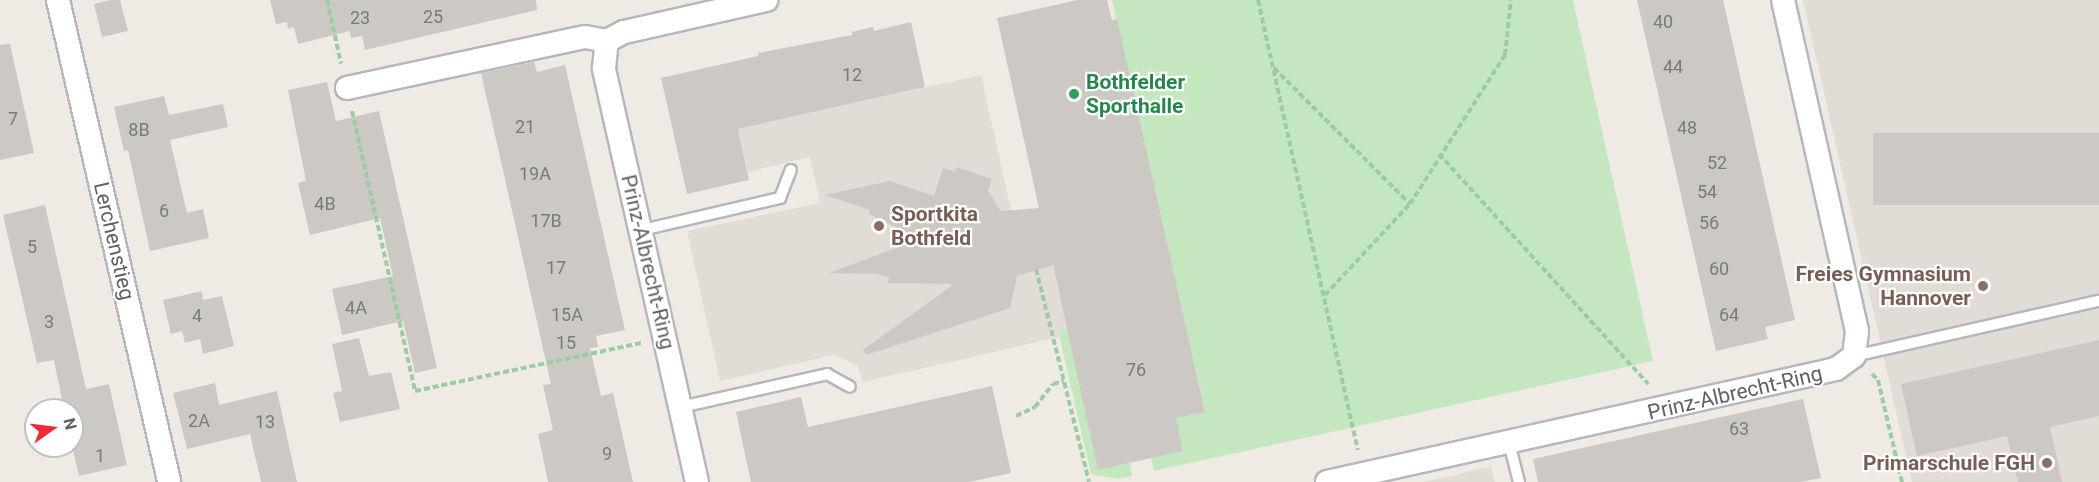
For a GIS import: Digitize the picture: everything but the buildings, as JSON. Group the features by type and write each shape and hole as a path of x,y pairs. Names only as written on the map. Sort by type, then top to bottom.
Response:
{"street":[{"name":"Lerchenstieg","path":"58,0 169,482"},
{"path":"347,88 585,37 608,41 624,32 766,0"},
{"path":"1783,0 1857,331 1854,356"},
{"name":"Prinz-Albrecht-Ring","path":"608,41 604,68 697,482"},
{"name":"Prinz-Albrecht-Ring","path":"1327,482 1668,409 1836,369 1854,356"}],"lane":[{"path":"642,230 780,198 791,170"},
{"path":"1854,356 2099,301"},
{"path":"681,407 827,374 850,387"},
{"path":"1509,443 1519,482"}],"path":[{"path":"327,0 416,391 665,338"},
{"path":"1258,0 1363,474"},
{"path":"1325,296 1410,204 1439,154 1505,55 1510,0"},
{"path":"1273,67 1410,204"},
{"path":"1439,154 1630,362 1668,409"},
{"path":"1036,269 1089,482"},
{"path":"1854,356 1878,380 1902,482"},
{"path":"1016,416 1035,407 1053,384 1064,381"}],"shaded area":[{"name":"Freies Gymnasium Hannover","path":"1803,0 2099,0 2099,482 1912,482"},
{"name":"Sportkita Bothfeld","path":"981,75 1011,210 1025,211 1042,220 1067,328 1058,330 1059,337 863,382 858,366 834,355 720,381 687,231 820,203 810,157 748,172 738,129"},
{"path":"1491,466 1495,482 1422,482 1451,476"}],"green space":[{"path":"1112,0 1573,0 1653,361 1154,471 1151,458 1179,452 1176,418 1205,411"},
{"path":"1067,328 1098,466 1102,469 1130,463 1132,476 1118,479 1091,474 1058,330"}],"place":[{"name":"Bothfelder Sporthalle","path":"1074,94"},
{"name":"Sportkita Bothfeld","path":"879,226"},
{"name":"Freies Gymnasium Hannover","path":"1983,286"},
{"name":"Primarschule FGH","path":"2047,463"}]}
